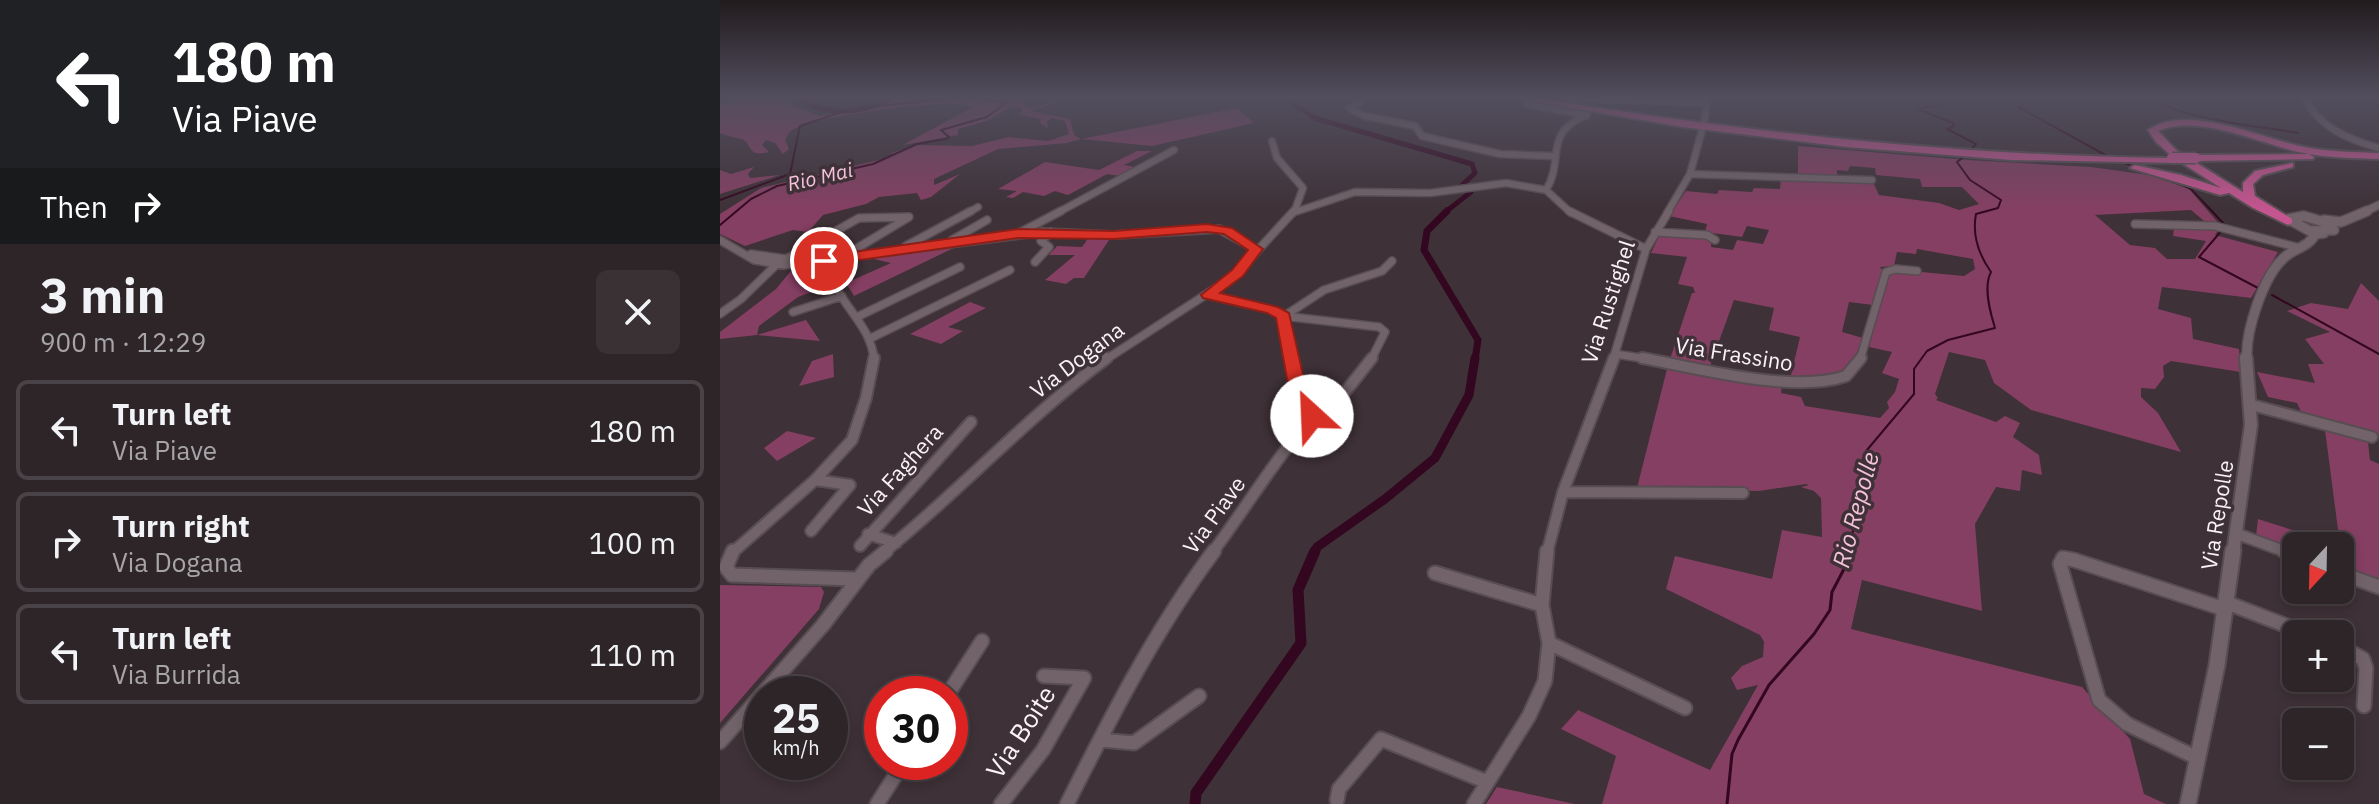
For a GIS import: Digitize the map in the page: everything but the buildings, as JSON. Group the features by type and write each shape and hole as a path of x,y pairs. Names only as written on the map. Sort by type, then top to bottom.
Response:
{"highway":[{"path":"1762,136 1949,154 2118,161 2174,159"},
{"path":"2156,136 2179,155 2258,207"},
{"path":"2196,159 2225,156 2247,149 2248,146 2234,136"},
{"path":"2246,136 2303,150 2375,159"},
{"path":"1988,156 2118,161 2143,158 2375,159"},
{"path":"2258,207 2247,190 2248,183 2259,173 2292,164 2375,159"},
{"path":"2118,161 2204,186 2293,220"}],"street":[{"path":"1422,136 1500,154 1552,156"},
{"path":"1562,136 1552,156 1554,177 1546,190 1574,215 1646,249"},
{"name":"Via Rustighel","path":"1474,804 1529,716 1545,681 1549,643 1542,605 1546,556 1563,492 1615,354 1646,249 1690,174 1701,136"},
{"path":"2346,136 2379,148"},
{"path":"1272,141 1277,158 1303,188 1295,210"},
{"path":"1018,233 1174,150"},
{"path":"1268,159 1277,158"},
{"path":"1690,174 1872,180"},
{"name":"Via Dogana","path":"720,742 823,625 856,579 927,518 966,477 1072,384 1237,273 1295,210 1351,192 1420,193 1511,183 1546,190"},
{"name":"Via Repolle","path":"2188,804 2217,665 2252,405 2245,342 2248,331 2273,271 2285,257 2305,246 2315,234 2332,231 2337,225 2379,205"},
{"path":"900,250 978,207"},
{"path":"744,255 786,259 859,218 909,217 839,258"},
{"path":"2293,220 2315,218 2337,225"},
{"path":"946,244 987,220"},
{"path":"2293,220 2324,233"},
{"path":"2135,224 2215,226 2305,246 2302,231 2293,220"},
{"path":"720,240 744,255 777,264 824,261 1018,233 1114,235 1219,229 1256,249"},
{"path":"1035,262 1049,247 1041,241 1051,232"},
{"path":"1655,232 1707,235 1715,240"},
{"path":"966,241 965,245 972,249"},
{"path":"824,261 873,348 872,375 852,440 815,480 733,551 728,558 727,571 741,577 856,579"},
{"path":"1283,316 1324,290 1382,271 1392,261"},
{"path":"720,314 741,299 777,264"},
{"path":"857,317 960,267"},
{"name":"Via Frassino","path":"1615,354 1779,381 1804,382 1844,377 1853,372 1861,356 1888,269 1917,271"},
{"path":"869,339 1010,270"},
{"path":"1208,295 1272,310 1283,316 1296,379 1312,412"},
{"path":"793,312 842,296"},
{"name":"Via Piave","path":"1067,804 1176,602 1254,497 1277,457 1312,412 1323,409 1368,368 1385,332 1379,327 1283,316"},
{"path":"2252,405 2372,437"},
{"name":"Via Faghera","path":"860,546 971,422"},
{"path":"811,531 850,487 846,483 815,480"},
{"path":"1563,492 1743,493"},
{"path":"2235,533 2282,551"},
{"path":"868,534 896,543"},
{"path":"2197,758 2127,724 2099,700 2060,564 2063,558 2282,625"},
{"path":"1435,573 1542,605"},
{"path":"2354,578 2379,587"},
{"path":"960,676 982,641"},
{"path":"1549,643 1685,708"},
{"path":"2354,654 2363,659 2366,668 2364,706"},
{"name":"Via Boite","path":"1001,804 1043,750 1084,678 1044,676"},
{"path":"1101,740 1134,743 1199,696"},
{"path":"1337,800 1339,789 1381,739 1487,782"},
{"path":"877,804 892,780"}],"shaded area":[{"path":"729,136 788,136 785,140 789,149 783,154 775,143 766,140 762,145 769,152 756,153 741,139"},
{"path":"920,136 955,136 903,145"},
{"path":"1064,136 1081,139 998,149 934,179 934,185 960,174 931,197 921,200 917,193 879,197 866,204 823,215 808,232 793,230 745,246 720,234 720,214 761,188 891,157 892,153 914,145 972,146 1009,137 1048,141"},
{"path":"1099,136 1198,136 1152,146 1081,139"},
{"path":"1798,146 2091,167 2149,175 2189,189 2221,226 2215,235 2278,252 2251,298 2162,287 2158,309 2191,318 2193,339 2239,349 2241,372 2171,361 2163,366 2164,377 2155,389 2141,388 2141,397 2158,413 2181,452 2031,410 1994,383 1985,360 1949,352 1935,394 1936,400 1996,422 2005,416 2020,423 2013,437 2039,455 2042,475 2022,470 2020,491 1996,487 1975,524 1982,611 1862,580 1851,629 2082,687 2130,739 2144,794 2166,804 1602,804 1616,756 1561,729 1578,710 1710,770 1758,685 1737,690 1731,678 1742,666 1763,657 1764,642 1760,635 1666,589 1675,556 1772,579 1782,530 1822,537 1821,498 1814,491 1801,487 1809,485 1806,484 1759,491 1637,488 1668,365 1782,383 1781,393 1801,397 1805,406 1880,418 1889,408 1887,402 1895,392 1899,379 1882,373 1892,352 1869,347 1890,272 1900,270 1964,276 1975,269 1973,259 1917,249 1916,254 1897,252 1894,266 1880,267 1884,272 1873,305 1849,302 1842,332 1863,338 1851,364 1837,375 1790,379 1800,337 1769,330 1774,308 1734,300 1710,366 1670,359 1692,293 1695,293 1693,287 1678,284 1687,257 1651,253 1660,234 1712,238 1711,247 1733,250 1737,240 1763,244 1769,230 1747,226 1742,237 1705,232 1707,224 1669,216 1686,191 1717,194 1719,190 1752,192 1754,188 1780,189 1781,177 1798,177","holes":["1850,166 1875,168 1876,175 1920,179 1922,187 1962,187 1979,204 1959,210 1939,203 1879,195 1873,182 1837,179 1837,170 1848,171","2191,210 2210,226 2174,228 2173,236 2206,241 2195,259 2167,259 2155,248 2130,245 2095,215"]},
{"path":"1137,151 1152,151 1124,165 1134,167 1120,176 1107,174 1068,195 1055,191 1044,196 1023,192 1013,198 1006,197 1017,191 998,189 1045,162 1099,170"},
{"path":"754,167 748,174 750,178 780,175 720,194 720,170 731,174"},
{"path":"1089,237 1111,237 1084,278 1074,278 1066,284 1045,280 1075,255 1049,255 1057,246 1082,247"},
{"path":"962,244 854,296 846,283 891,263 865,257"},
{"path":"795,266 821,269 830,285 798,297 759,326 757,335 720,339 720,332 776,289"},
{"path":"2361,283 2379,301 2379,435 2367,433 2370,460 2379,464 2379,581 2354,572 2354,532 2338,532 2325,430 2305,420 2297,403 2268,397 2257,372 2315,383 2308,364 2324,364 2305,339 2330,332 2287,311 2311,303 2348,309"},
{"path":"970,302 986,308 948,327 963,331 941,344 910,334"},
{"path":"806,320 820,341 757,335"},
{"path":"833,354 834,377 799,386 812,361"},
{"path":"787,431 816,438 777,461 764,448"},
{"path":"2258,519 2299,532 2282,532 2282,546 2256,536"},
{"path":"720,585 821,587 824,592 819,609 761,676 744,676 744,695 720,723"},
{"path":"1497,787 1575,804 1486,804"}],"waterway":[{"path":"720,200 790,174 798,136"},
{"name":"Rio Mai","path":"720,225 751,199 777,186 873,164 917,144 946,139 947,136"},
{"path":"1375,136 1472,164 1475,173 1460,187 1471,192 1444,213"},
{"name":"Rio Repolle","path":"1960,136 1976,144 1971,150"},
{"path":"2070,136 2109,157"},
{"name":"Rio Repolle","path":"1848,553 1863,487 1863,459 1867,450 1914,394 1914,369 1927,351 1948,340 1995,328 1987,292 1991,272 1978,244 1975,222 1976,214 1998,208 2001,200 1970,180 1957,162 1966,155"},
{"path":"2119,161 2135,167"},
{"path":"2175,181 2191,189 2224,224"},
{"path":"1447,211 1427,231 1424,250 1478,340 1475,360"},
{"path":"2223,229 2199,257 2258,288"},
{"path":"2272,295 2379,354"},
{"path":"1315,551 1435,458 1469,395 1475,358"},
{"path":"1195,804 1196,793 1301,643 1298,590 1315,551"},
{"name":"Rio Repolle","path":"1727,804 1732,754 1738,740 1769,685 1814,634 1830,610 1832,592 1844,569 1848,551"}],"route":[{"path":"824,261 1018,233 1114,235 1207,228 1228,231 1256,249 1228,282 1208,295 1272,310 1283,316 1296,379 1312,416"}]}
